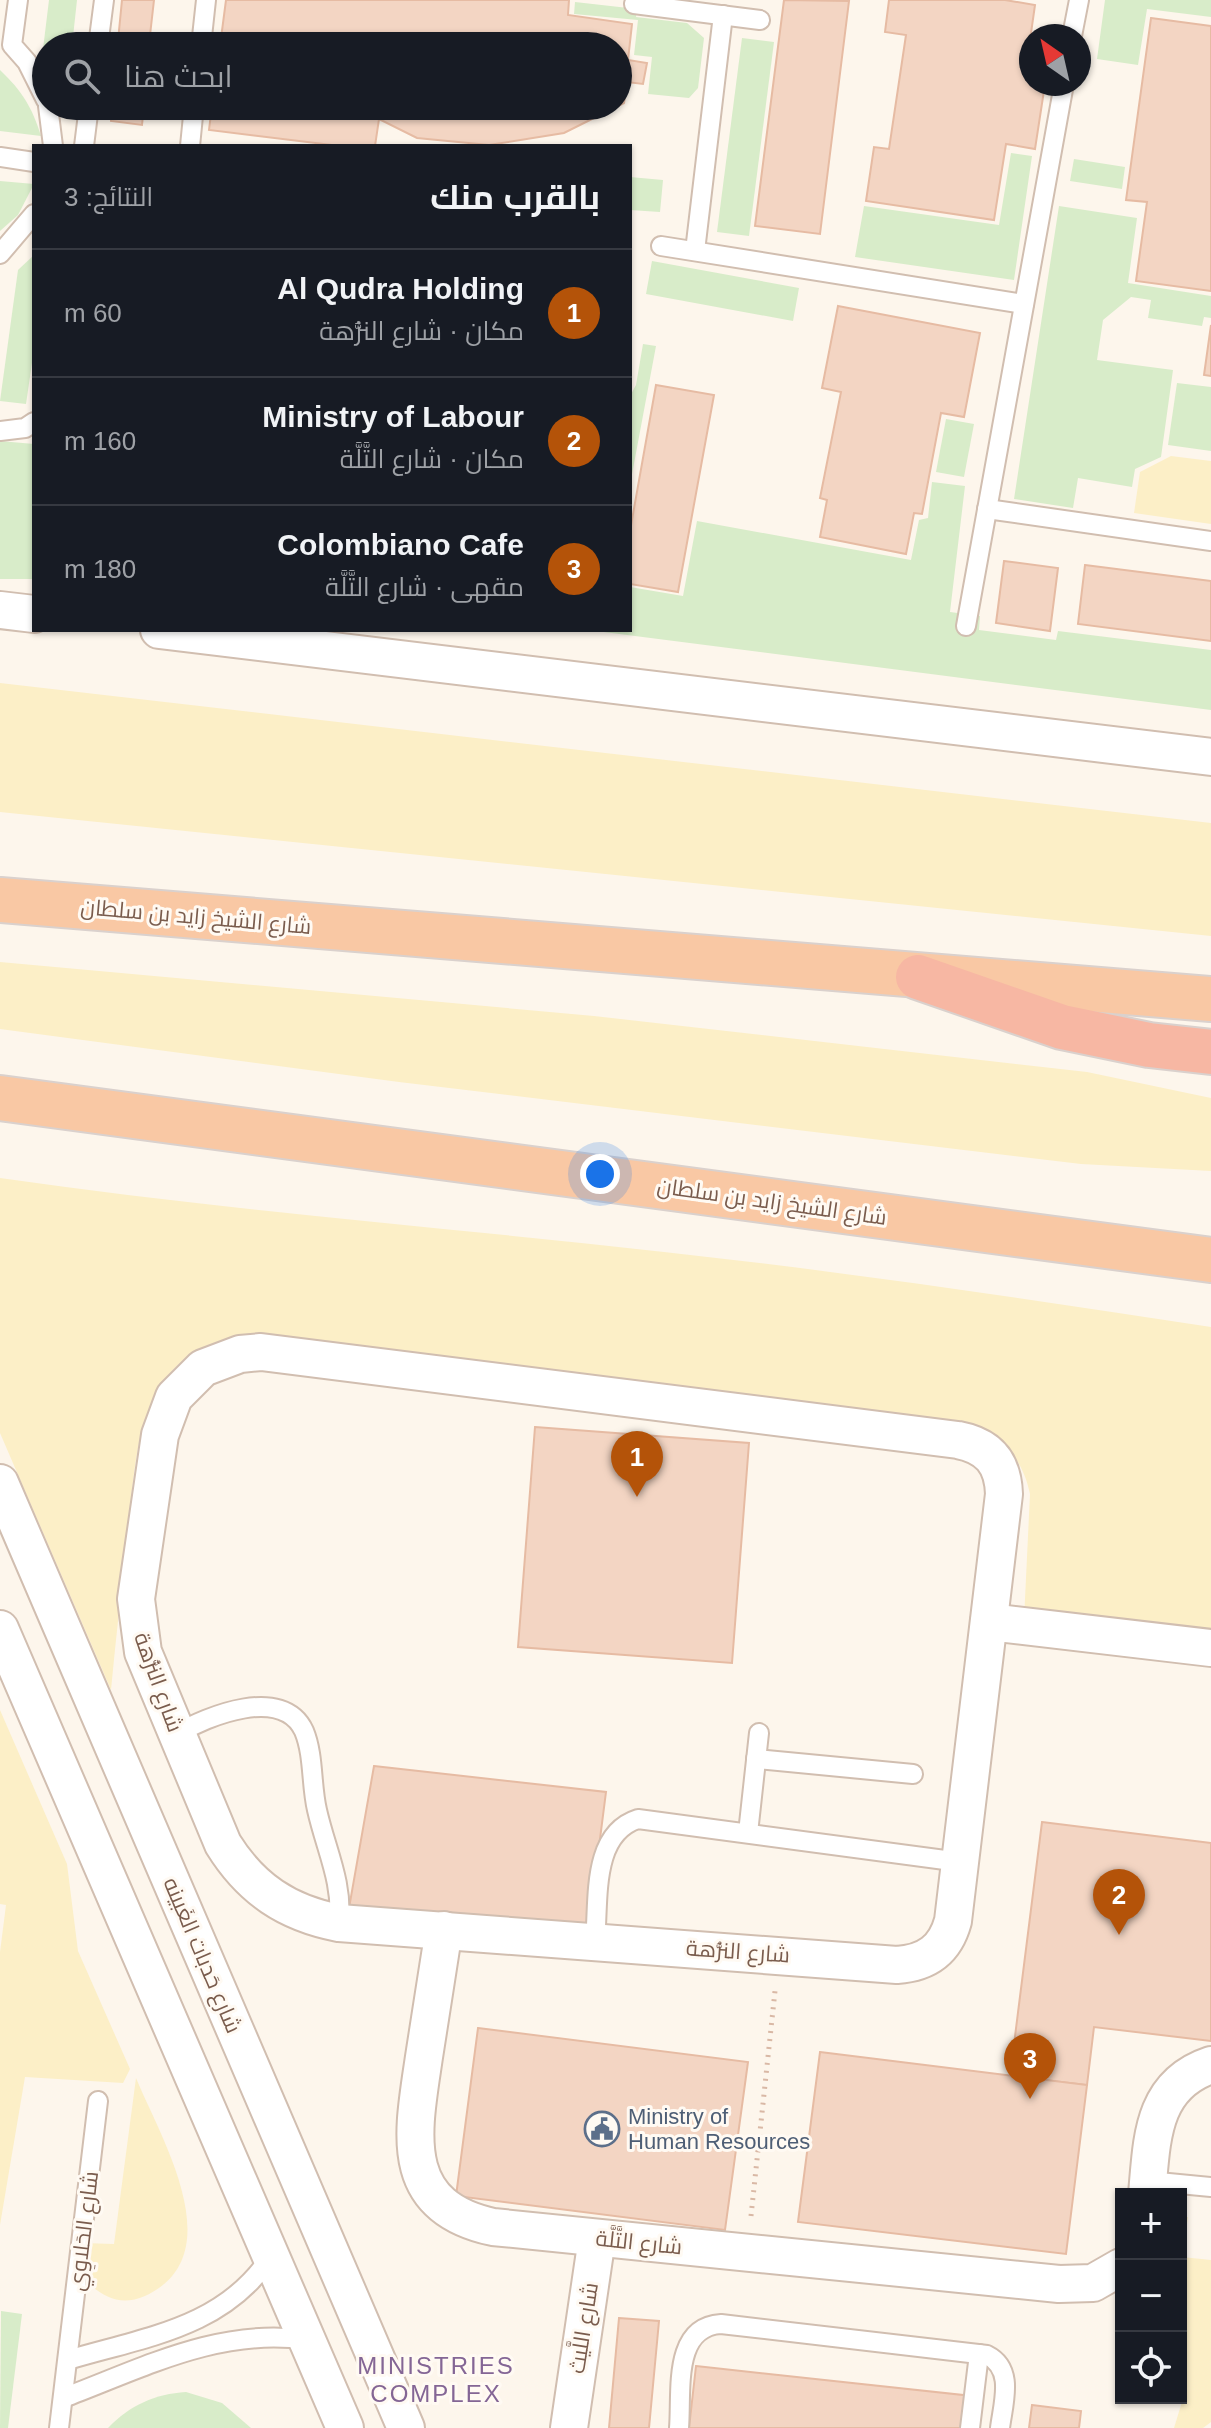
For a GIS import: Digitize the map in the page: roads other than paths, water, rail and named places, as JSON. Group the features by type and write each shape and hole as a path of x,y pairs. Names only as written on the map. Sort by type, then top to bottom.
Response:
{"highway":[{"name":"شارع الشيخ زايد بن سلطان","path":"0,900 1211,999"},
{"name":"شارع الشيخ زايد بن سلطان","path":"918,977 1062,1027 1149,1045 1211,1052"},
{"name":"شارع الشيخ زايد بن سلطان","path":"0,1098 1211,1260"}],"street":[{"path":"0,610 32,614"},
{"path":"176,632 1211,757"},
{"name":"شارع النُّزهة","path":"261,1352 974,1443 998,1463 1003,1478 989,1622 949,1936 928,1959 897,1965 339,1923 310,1917 258,1889 238,1868 223,1844 177,1734 143,1652 136,1599 160,1435 174,1397 187,1381 203,1368 240,1354 261,1352"},
{"name":"شارع حَدبات الغَبينه","path":"0,1483 406,2428"},
{"path":"989,1622 1211,1648"},
{"path":"0,1629 345,2428"},
{"name":"شارع التَّلَّة","path":"444,1930 414,2131 416,2163 424,2182 437,2200 473,2223 1076,2285 1093,2283 1115,2270"},
{"path":"1148,2188 1153,2130 1166,2095 1195,2070 1211,2065"},
{"name":"شارع اللَّيث","path":"567,2425 597,2238"}],"lane":[{"path":"18,0 12,45 32,71"},
{"path":"100,32 104,0"},
{"path":"203,32 206,0"},
{"path":"1074,24 1079,0"},
{"path":"634,4 760,20"},
{"path":"695,251 723,15"},
{"path":"966,626 1062,96"},
{"path":"50,120 53,144"},
{"path":"84,144 87,120"},
{"path":"190,144 193,120"},
{"path":"0,157 32,162"},
{"path":"0,254 32,216"},
{"path":"661,246 1024,304"},
{"path":"0,431 25,428 32,423"},
{"path":"987,509 1211,541"},
{"path":"177,1734 214,1715 236,1710 278,1710 299,1723 308,1746 317,1810 336,1871 339,1923"},
{"path":"748,1833 759,1733"},
{"path":"756,1759 913,1774"},
{"path":"595,1941 604,1855 611,1835 638,1819 960,1862"},
{"name":"شارع الحَلاوِي","path":"59,2428 98,2101"},
{"path":"1148,2188 1211,2187"},
{"path":"68,2360 210,2315 245,2290 271,2256"},
{"path":"679,2428 686,2346 696,2331 713,2324 979,2354 996,2360 1005,2374 1000,2428"},
{"path":"63,2398 211,2343 259,2336 307,2340"},
{"path":"970,2428 979,2354"}],"place":[{"name":"Al Qudra Holding","path":"637,1497"},
{"name":"Ministry of Labour","path":"1119,1935"},
{"name":"Colombiano Cafe","path":"1030,2099"},
{"name":"Ministry of Human Resources","path":"602,2129"}],"district":[{"name":"MINISTRIES COMPLEX","path":"436,2380"}]}
